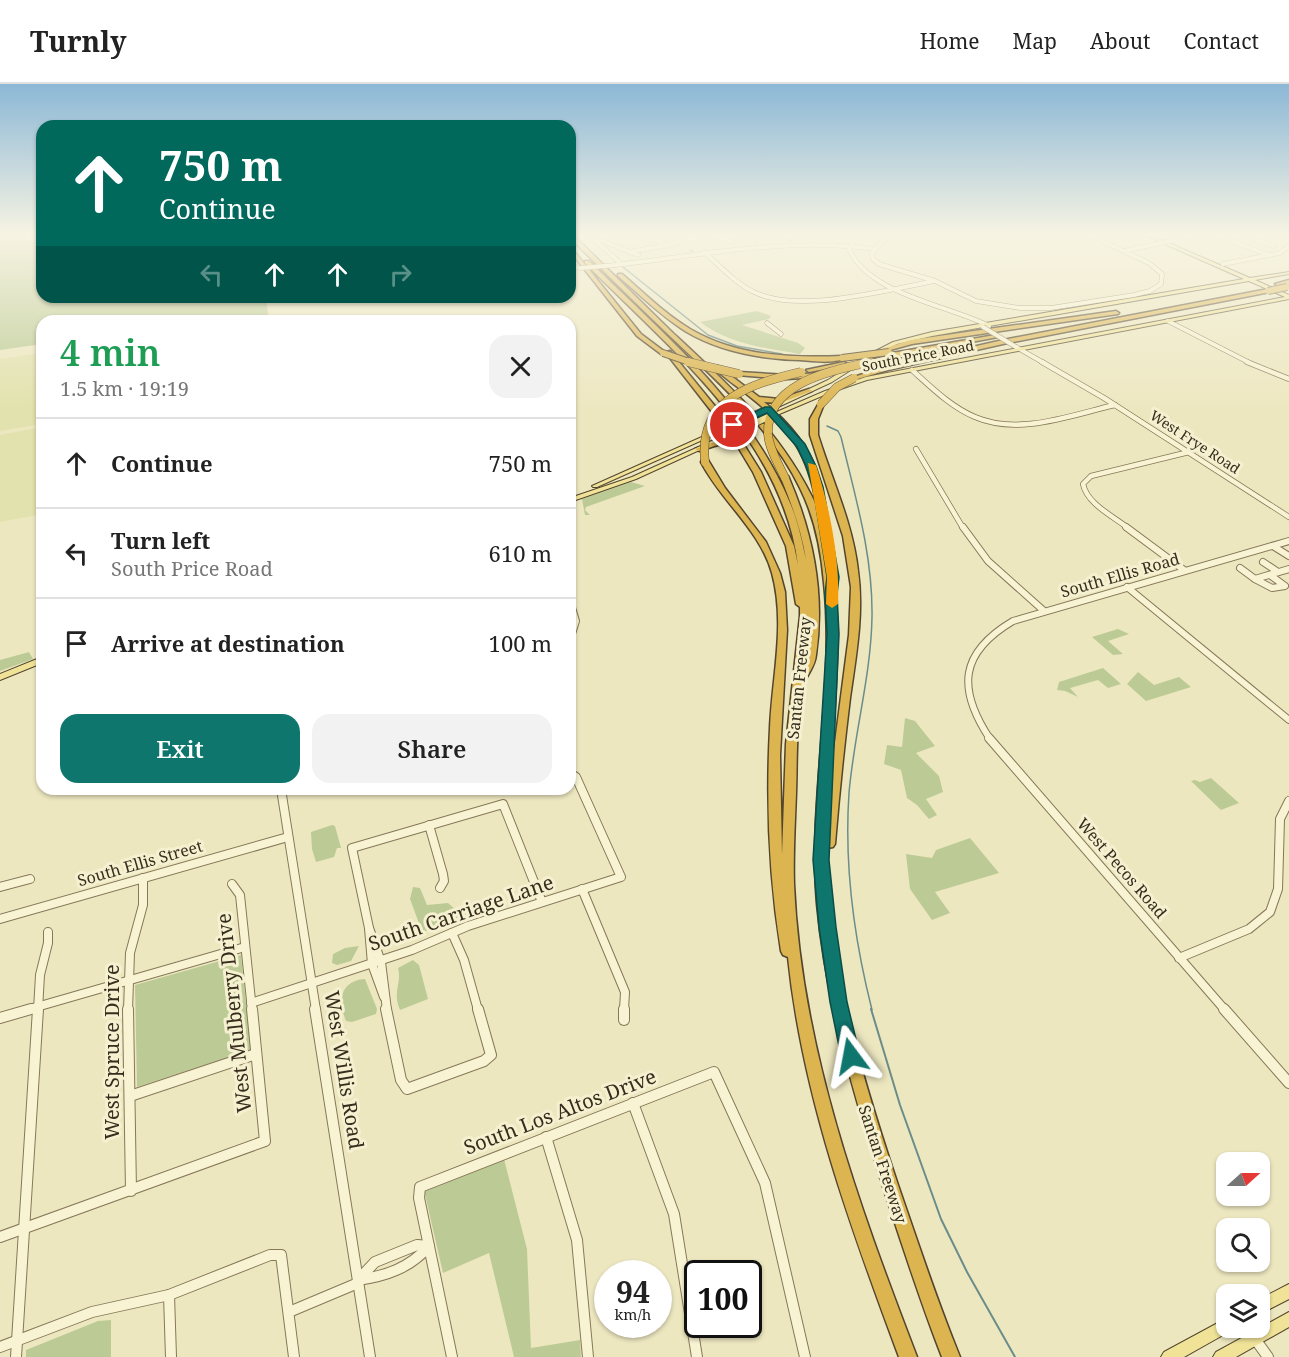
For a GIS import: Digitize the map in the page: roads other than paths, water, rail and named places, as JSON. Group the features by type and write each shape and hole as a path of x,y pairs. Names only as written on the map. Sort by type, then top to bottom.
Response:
{"highway":[{"path":"607,293 639,335 663,352 699,366 739,374 775,377 822,374 1255,293"},
{"name":"Santan Freeway","path":"623,293 742,402 779,446 798,478 819,523 831,594 832,654 821,860 827,927 838,1002 855,1075 914,1261 951,1357"},
{"name":"Santan Freeway","path":"625,293 737,418 771,470 788,508 806,589 806,625 792,731 788,857 790,914 808,1045 828,1122 868,1254 908,1357"},
{"path":"641,293 678,324 702,338 762,355 847,363 911,342 1137,310"},
{"path":"808,1045 783,925 776,856 773,797 782,593 776,570 765,544 715,480 705,462 703,446 710,420 722,405 751,387 801,372 891,353 955,344 1226,293"},
{"path":"638,307 754,398 801,446 818,487 833,577 831,594"},
{"path":"638,307 733,429 763,485 790,546 806,625"},
{"path":"866,379 1131,317"},
{"path":"800,681 810,669 815,586 807,537 772,435 773,420 779,406 792,392 809,381 831,372 1030,330"},
{"path":"827,927 831,816 854,643 855,597 848,532 814,435 814,418 821,404 837,387 854,378 879,369 1037,335"},
{"path":"754,398 780,401 809,391"},
{"path":"699,448 725,441 736,442 741,446"},
{"path":"787,478 806,515 814,544 822,580 832,654"}],"main road":[{"name":"South Price Road","path":"576,492 618,477 768,413 809,391 847,363 901,341 1174,293"},
{"name":"South Price Road","path":"768,413 866,379 1021,347 1168,321 1276,293"},
{"name":"South Price Road","path":"576,498 630,479 699,448 733,429"},
{"path":"0,677 36,662"},
{"path":"0,683 36,668"},
{"path":"1270,1301 1289,1291"},
{"path":"1270,1326 1289,1319"},
{"path":"1169,1357 1216,1331"},
{"path":"1221,1357 1245,1338"}],"street":[{"path":"757,293 778,302 813,302 865,293"},
{"name":"West Frye Road","path":"899,293 908,299 985,325 1289,517"},
{"path":"960,293 976,301 1032,309 1052,308 1140,293"},
{"path":"1168,321 1265,371 1287,379"},
{"path":"767,323 781,334"},
{"path":"912,370 968,413 992,423 1031,423 1115,405"},
{"path":"916,449 970,539 988,561 1044,611"},
{"path":"1184,570 1091,500 1085,493 1083,484 1089,477 1098,474 1189,452"},
{"name":"South Ellis Road","path":"973,658 981,644 999,628 1022,618 1289,541"},
{"path":"1273,546 1289,556"},
{"path":"1263,562 1278,572"},
{"path":"1240,568 1272,588 1286,584"},
{"path":"1255,579 1289,569"},
{"path":"1270,575 1286,584"},
{"path":"1127,587 1289,720"},
{"name":"West Pecos Road","path":"973,658 968,676 968,691 971,704 983,730 1289,1083"},
{"name":"South Carriage Lane","path":"251,1003 376,962 540,898 582,889 621,877 576,777"},
{"name":"West Willis Road","path":"281,795 370,1357"},
{"path":"1179,958 1248,928 1270,912 1278,889 1280,819 1289,801"},
{"path":"452,933 464,960 491,1055 484,1061 407,1089 401,1080 384,997 378,989 376,962 368,939 369,928 352,848 503,804 540,898"},
{"path":"429,825 443,874 444,881 440,888"},
{"name":"South Ellis Street","path":"0,919 288,837"},
{"name":"West Spruce Drive","path":"131,1191 128,979 130,953 143,905 143,878"},
{"path":"0,887 30,879"},
{"name":"West Mulberry Drive","path":"131,1191 265,1141 240,895 232,884"},
{"path":"582,889 625,992 624,1020"},
{"path":"16,1357 40,975 48,943 48,932"},
{"path":"0,1018 128,979 170,970 245,947"},
{"path":"130,1096 256,1054"},
{"name":"South Los Altos Drive","path":"429,1246 419,1198 420,1187 714,1072 765,1183 805,1357"},
{"path":"633,1103 674,1214 697,1357"},
{"path":"546,1137 577,1240 588,1357"},
{"path":"0,1237 131,1191"},
{"path":"289,1312 358,1281 377,1278 419,1260 429,1246"},
{"path":"429,1246 452,1357"},
{"path":"0,1347 92,1312 169,1295 270,1255 281,1256 294,1357"},
{"path":"169,1295 171,1357"},
{"path":"1255,1338 1268,1357"}],"waterway":[{"path":"656,293 708,335 737,346 782,354"},
{"path":"827,426 838,431 841,437 862,526 872,594 869,661 851,771 848,820 849,875 855,929 872,1010"},
{"path":"871,1009 900,1105 941,1219 967,1272 1015,1357"}]}
